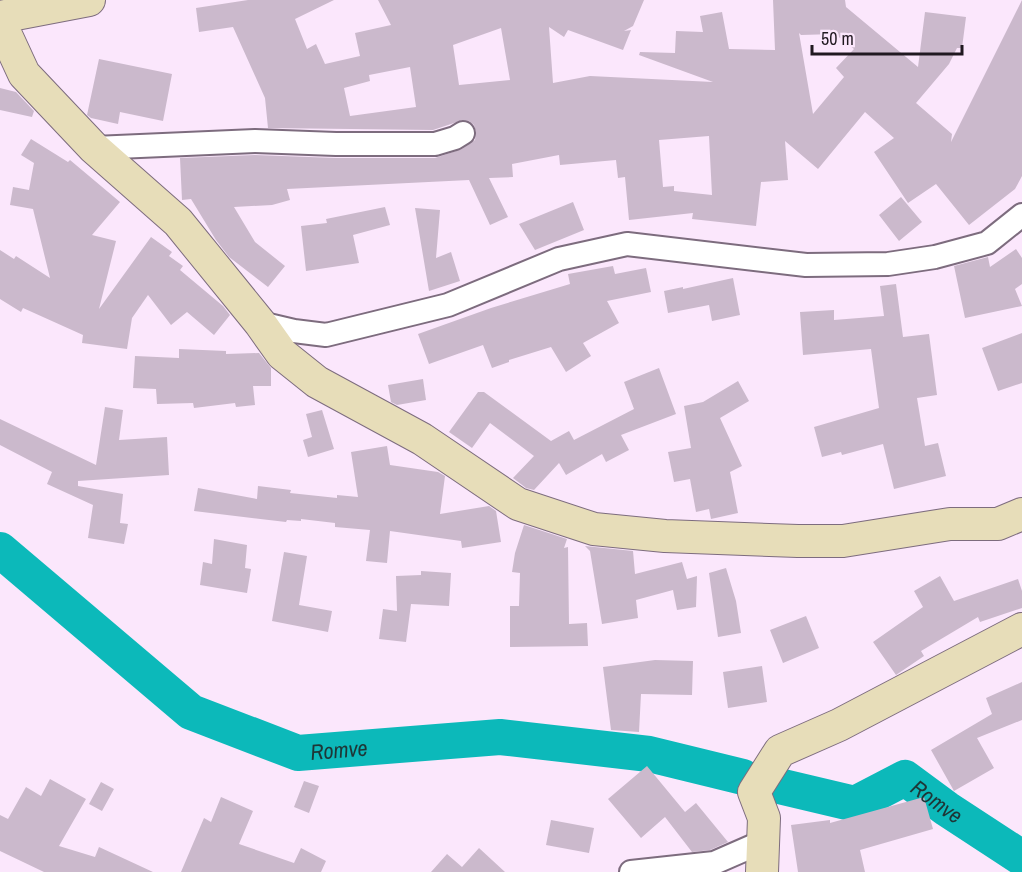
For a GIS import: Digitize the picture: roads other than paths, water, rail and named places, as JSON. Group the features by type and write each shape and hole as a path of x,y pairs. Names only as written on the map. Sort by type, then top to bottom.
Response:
{"street":[{"path":"0,17 89,0"},
{"path":"0,22 24,75 94,148 178,222 260,323 282,354 317,382 422,439 518,504 594,528 665,536 843,541 950,525 998,524 1022,514"},
{"path":"94,148 255,141 435,144 463,133"},
{"path":"260,323 326,335 448,305 559,260 627,244 806,265 888,264 987,243 1022,215"},
{"path":"631,872 762,857 764,818 754,792 780,752 839,725 1022,629"}],"waterway":[{"name":"Romve","path":"0,550 191,712 298,753 500,737 649,754 743,777"},
{"name":"Romve","path":"779,786 855,804 905,778 947,809 1022,858"}]}
